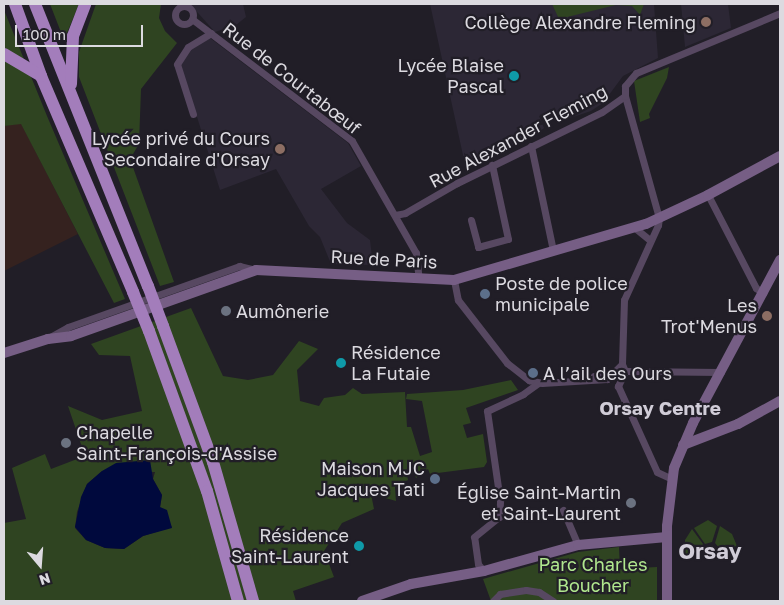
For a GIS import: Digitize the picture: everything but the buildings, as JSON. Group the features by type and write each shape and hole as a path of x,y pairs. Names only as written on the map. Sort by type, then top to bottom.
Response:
{"highway":[{"path":"15,4 41,76 149,331 198,463 238,601"},
{"path":"35,4 148,286 213,462 253,601"},
{"path":"74,102 70,74 73,36 84,4"},
{"path":"4,54 41,76"}],"main road":[{"path":"454,280 635,228 708,195 780,156"},
{"path":"667,601 667,537 672,479 683,445 780,260"},
{"name":"Rue de Paris","path":"4,353 48,338 71,336 256,270 454,280"},
{"path":"683,445 738,424 780,401"},
{"path":"362,601 411,584 484,571 578,545 667,537"}],"street":[{"name":"Rue Alexander Fleming","path":"395,215 405,213 492,165 602,112 625,96 625,86 636,73 780,13"},
{"name":"Rue de Courtabœuf","path":"192,19 352,141 416,253 418,273"},
{"path":"194,114 177,64 188,47 211,33"},
{"path":"618,386 625,371 622,364 624,300 659,218 625,96"},
{"path":"531,146 553,250"},
{"path":"472,220 478,247 508,239 492,165"},
{"path":"708,195 756,288 763,293"},
{"path":"635,228 650,240"},
{"name":"Rue de Paris","path":"454,280 458,300 507,363 529,380 538,383"},
{"path":"606,380 622,364"},
{"path":"583,378 625,371 721,372"},
{"path":"484,571 478,564 474,537 499,517 500,501 487,411 523,394 538,383 606,380 618,386 657,472 672,479"},
{"path":"564,510 578,545"},
{"path":"493,601 500,594 526,590 539,592 553,601"}],"shaded area":[{"path":"190,4 243,4 246,17 236,25 215,32"},
{"path":"430,4 654,4 658,58 623,76 603,103 591,111 570,118 570,114 557,112 539,116 544,128 537,134 476,164 469,164 466,169"},
{"name":"Collège Alexandre Fleming","path":"681,4 728,4 731,28 685,47"},
{"name":"Lycée privé du Cours Secondaire d'Orsay","path":"210,38 348,143 361,166 321,189 347,223 370,240 373,265 331,264 320,237 309,226 276,169 220,190 180,63 192,48"},
{"path":"21,123 78,234 4,271 4,126"},
{"path":"150,460 153,479 162,495 160,507 167,510 172,528 143,536 124,549 105,548 86,540 75,527 81,497 87,484 102,471 116,463"}],"green space":[{"path":"50,4 79,4 64,40"},
{"path":"96,4 161,4 159,18 165,31 177,43 141,89 139,144 130,159 174,282 160,286 79,77 79,52"},
{"path":"552,4 644,4 640,15 632,6 616,5 559,19"},
{"path":"4,10 125,299 114,303 21,124 4,126"},
{"path":"669,67 667,78 649,114 650,118 640,122 634,81"},
{"path":"191,308 223,376 248,380 273,375 299,341 318,349 297,370 300,401 319,406 324,398 345,395 353,388 362,394 405,392 407,427 411,427 420,456 432,452 422,401 406,399 407,394 463,390 511,380 518,390 466,408 471,423 463,425 467,438 483,434 487,462 484,467 430,474 428,469 416,478 414,473 407,475 408,480 395,487 396,501 371,494 374,509 342,523 324,551 334,577 293,591 296,601 4,601 4,523 26,519 12,468 45,454 51,469 85,456 68,406 102,420 142,411 130,356 99,355 91,344","holes":["102,471 155,472 153,479 162,495 160,508 172,527 143,536 124,549 105,548 86,540 75,528 77,512 87,484"]},
{"path":"708,520 717,526 712,542 705,544 694,528"},
{"path":"720,526 732,534 737,546 721,550 715,543"},
{"path":"692,529 703,544 698,555 685,557 685,540"},
{"name":"Parc Charles Boucher","path":"619,547 620,569 657,567 657,601 491,601 483,579 578,552"}],"place":[{"name":"Collège Alexandre Fleming","path":"706,22"},
{"name":"Lycée Blaise Pascal","path":"514,76"},
{"name":"Lycée privé du Cours Secondaire d'Orsay","path":"280,149"},
{"name":"Poste de police municipale","path":"485,294"},
{"name":"Aumônerie","path":"226,311"},
{"name":"Les Trot'Menus","path":"767,316"},
{"name":"Résidence La Futaie","path":"341,363"},
{"name":"A l’ail des Ours","path":"533,373"},
{"name":"Chapelle Saint-François-d'Assise","path":"66,443"},
{"name":"Maison MJC Jacques Tati","path":"435,479"},
{"name":"Église Saint-Martin et Saint-Laurent","path":"631,503"},
{"name":"Résidence Saint-Laurent","path":"359,546"}],"district":[{"name":"Orsay Centre","path":"660,408"},
{"name":"Orsay","path":"710,551"}]}
